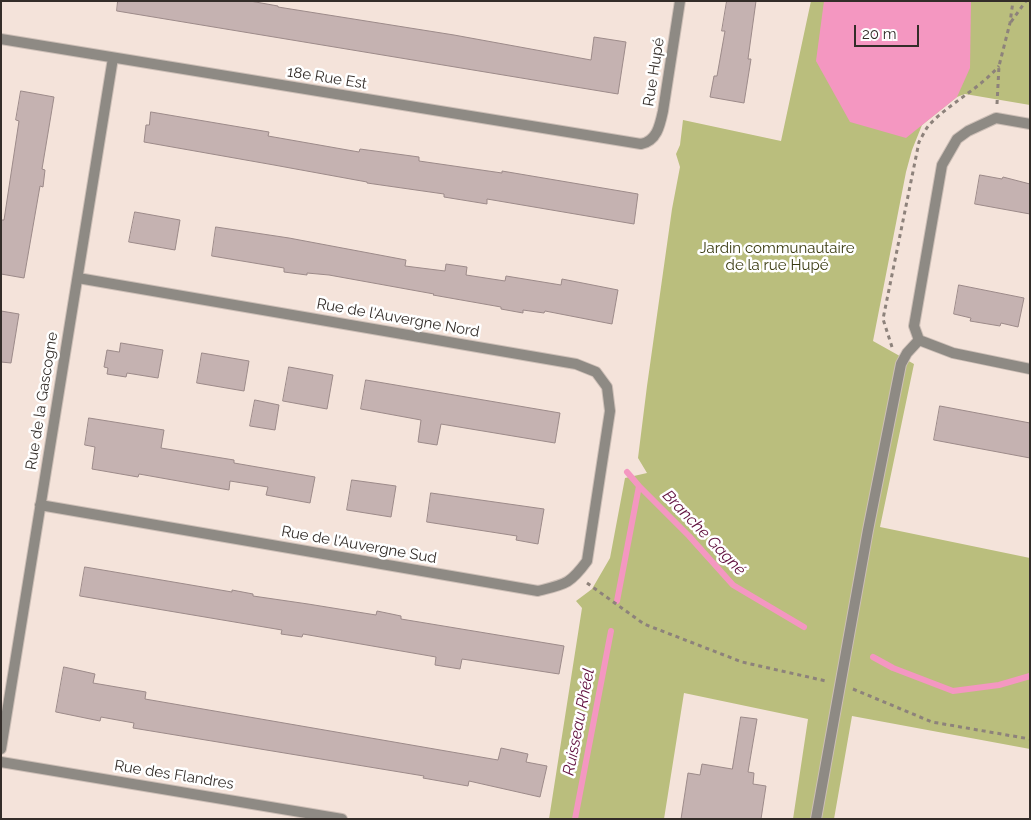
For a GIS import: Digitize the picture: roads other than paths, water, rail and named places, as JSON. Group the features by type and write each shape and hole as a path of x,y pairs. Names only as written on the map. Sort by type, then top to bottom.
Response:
{"street":[{"name":"Rue Hupé","path":"647,143 659,129 680,1"},
{"name":"18e Rue Est","path":"1,39 641,144 647,143"},
{"name":"Rue de la Gascogne","path":"1,749 113,58"},
{"path":"1030,124 996,118 968,131 957,139 942,165 914,326 919,340 953,354 1030,369"},
{"name":"Rue de l'Auvergne Nord","path":"78,278 583,366 596,372 607,388 610,411 599,486"},
{"path":"816,819 868,530 901,364 907,353 919,340"},
{"name":"Rue de l'Auvergne Sud","path":"40,505 538,591 565,585 588,561 599,486"},
{"name":"Rue des Flandres","path":"1,762 342,819"}],"waterway":[{"name":"Ruisseau Rhéel","path":"617,601 639,486 627,472"},
{"name":"Branche Gagné","path":"639,486 689,536 733,585 804,627"},
{"name":"Ruisseau Rhéel","path":"575,819 611,631"},
{"name":"Branche Gagné","path":"873,657 893,668 953,691 999,685 1030,676"}],"park label":[{"name":"Jardin communautaire de la rue Hupé","path":"777,256"}]}
